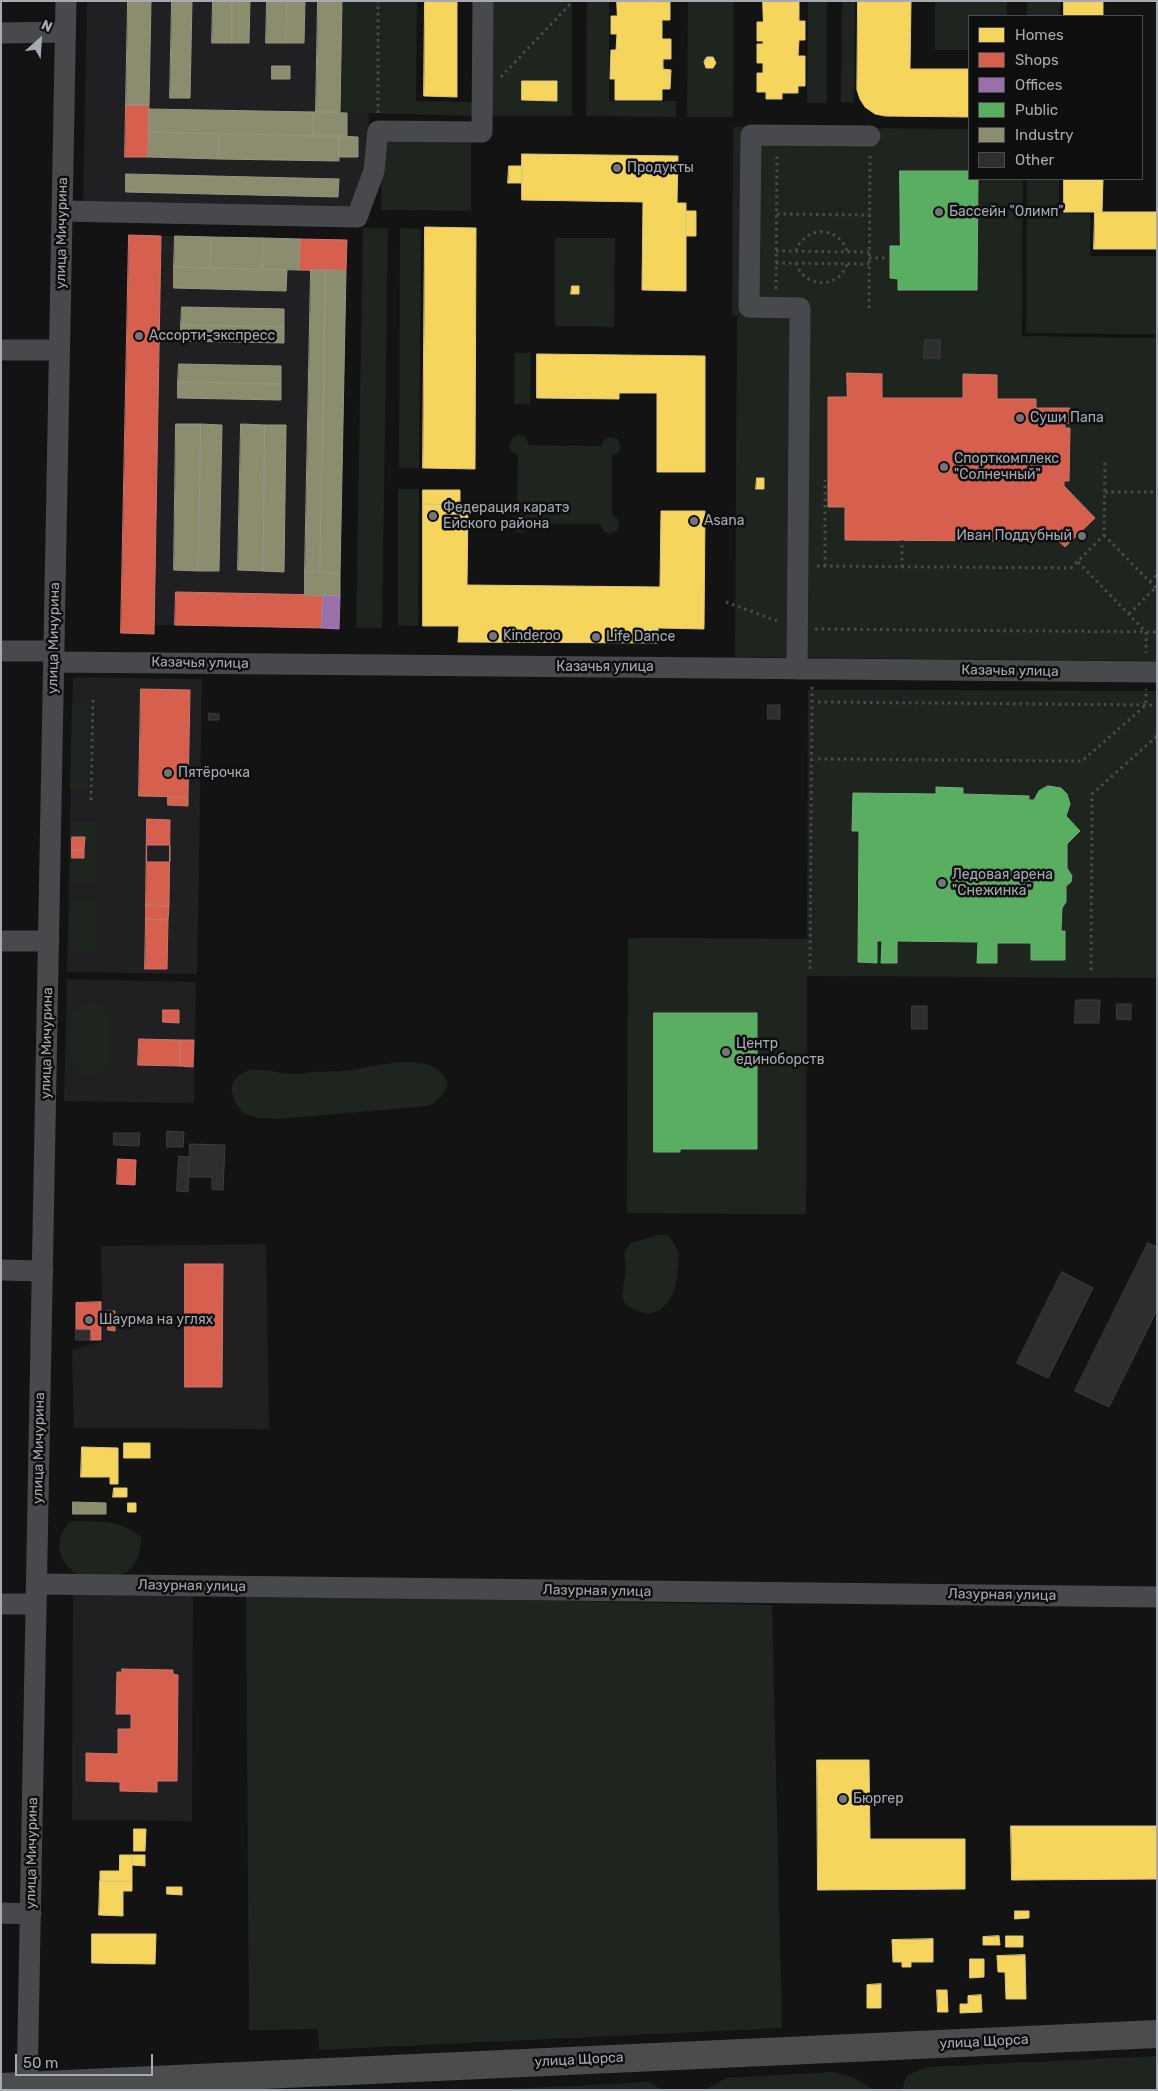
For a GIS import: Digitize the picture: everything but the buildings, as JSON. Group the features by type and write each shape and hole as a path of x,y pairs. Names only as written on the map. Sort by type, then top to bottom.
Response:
{"main road":[{"name":"улица Щорса","path":"19,2087 1157,2034"}],"street":[{"name":"улица Мичурина","path":"19,2087 31,1914 66,1"},
{"path":"62,210 356,217 374,171 378,130 482,132 483,1"},
{"path":"1,33 65,32"},
{"path":"805,669 798,629 800,308 750,307 751,134 870,136"},
{"path":"1,350 59,350"},
{"name":"Казачья улица","path":"1,651 54,656 805,669 1157,672"},
{"path":"1,941 48,941"},
{"path":"1,1270 43,1271"},
{"name":"Лазурная улица","path":"1,1604 37,1594 1157,1597"},
{"path":"1,1913 31,1914"}],"path":[{"path":"378,1 378,130"},
{"path":"482,96 573,1"},
{"path":"776,307 777,135"},
{"path":"869,308 870,136"},
{"path":"776,214 870,215"},
{"path":"796,251 804,238 811,233 822,231 837,236 843,242 847,252"},
{"path":"776,251 869,252"},
{"path":"869,258 890,258"},
{"path":"776,263 869,264"},
{"path":"796,264 798,270 806,278 820,284 839,277 847,264"},
{"path":"798,566 1071,568 1104,535 1105,462"},
{"path":"825,480 825,566"},
{"path":"1105,492 1157,492"},
{"path":"1104,535 1156,588 1129,614"},
{"path":"902,540 902,567"},
{"path":"1078,562 1146,632"},
{"path":"1150,582 1157,575"},
{"path":"726,602 798,629 1157,632"},
{"path":"805,669 810,969"},
{"path":"91,800 93,700"},
{"path":"818,702 1157,705"},
{"path":"818,759 1082,761 1146,705"},
{"path":"1091,970 1092,794 1157,736"}],"shaded area":[{"path":"87,1 371,1 367,212 83,207"},
{"path":"342,1 417,1 416,101 473,102 473,116 340,112"},
{"path":"491,1 572,1 572,116 491,116"},
{"path":"587,1 609,1 609,101 676,101 676,117 586,116"},
{"path":"688,1 734,1 733,117 687,117"},
{"path":"808,1 827,1 827,103 807,103"},
{"path":"842,1 855,1 854,102 841,102"},
{"path":"935,1 1007,1 1007,15 968,15 968,50 935,50"},
{"path":"1027,1 1060,1 1060,15 1027,15"},
{"path":"733,127 968,129 968,180 1023,180 1022,336 1157,338 1157,661 735,657 737,316 732,315"},
{"path":"382,135 471,136 471,211 381,210"},
{"path":"1027,180 1059,180 1059,213 1090,214 1090,256 1157,256 1157,334 1026,333"},
{"path":"363,228 388,228 382,628 356,628"},
{"path":"400,228 421,229 419,468 399,468"},
{"path":"161,236 347,240 340,596 176,592 175,625 154,625"},
{"path":"555,238 615,238 614,327 555,326"},
{"path":"515,353 531,353 530,404 514,404"},
{"path":"518,435 525,437 529,445 601,446 608,437 617,438 621,446 619,452 612,456 612,514 619,521 618,530 609,534 603,531 600,524 530,524 527,530 521,533 512,530 510,521 517,514 518,455 512,452 509,446 513,438"},
{"path":"398,489 419,489 418,626 398,625"},
{"path":"73,677 202,679 197,974 67,972"},
{"path":"808,690 1157,691 1157,978 807,976 806,1214 627,1213 628,938 807,939"},
{"path":"72,704 89,704 88,790 70,790"},
{"path":"72,822 98,822 97,884 71,884"},
{"path":"71,900 97,900 96,952 70,952"},
{"path":"67,979 196,982 194,1103 64,1101"},
{"path":"87,1002 102,1005 106,1009 111,1027 109,1062 106,1068 96,1076 85,1075 80,1072 75,1067 70,1056 70,1024 72,1017 80,1006"},
{"path":"406,1062 419,1063 436,1068 448,1083 441,1096 429,1106 277,1119 258,1118 243,1113 232,1093 233,1083 236,1078 247,1071 259,1069 296,1074 347,1071"},
{"path":"658,1235 668,1235 679,1252 678,1269 675,1289 669,1300 660,1310 649,1314 637,1311 626,1305 622,1297 626,1269 624,1252 631,1243"},
{"path":"266,1244 269,1429 74,1428 72,1350 103,1341 101,1246"},
{"path":"71,1521 117,1524 141,1537 139,1555 132,1568 119,1576 101,1578 82,1576 74,1572 63,1559 59,1544 65,1528"},
{"path":"73,1593 193,1595 192,1821 72,1820"},
{"path":"246,1595 772,1605 782,2028 319,2050 318,2029 249,2030"},
{"path":"1157,2056 1157,2090 902,2090 907,2075 928,2067"},
{"path":"834,2072 852,2077 874,2090 705,2090 726,2078"},
{"path":"650,2082 662,2090 503,2090 508,2089"}],"place":[{"name":"Продукты","path":"617,168"},
{"name":"Бассейн \"Олимп\"","path":"939,212"},
{"name":"Ассорти-экспресс","path":"139,336"},
{"name":"Суши Папа","path":"1020,418"},
{"name":"Спорткомплекс \"Солнечный\"","path":"944,467"},
{"name":"Федерация каратэ Ейского района","path":"433,516"},
{"name":"Asana","path":"694,521"},
{"name":"Иван Поддубный","path":"1082,536"},
{"name":"Kinderoo","path":"493,636"},
{"name":"Life Dance","path":"596,637"},
{"name":"Пятёрочка","path":"168,773"},
{"name":"Ледовая арена \"Снежинка\"","path":"942,883"},
{"name":"Центр единоборств","path":"726,1052"},
{"name":"Шаурма на углях","path":"89,1320"},
{"name":"Бюргер","path":"843,1799"}]}
